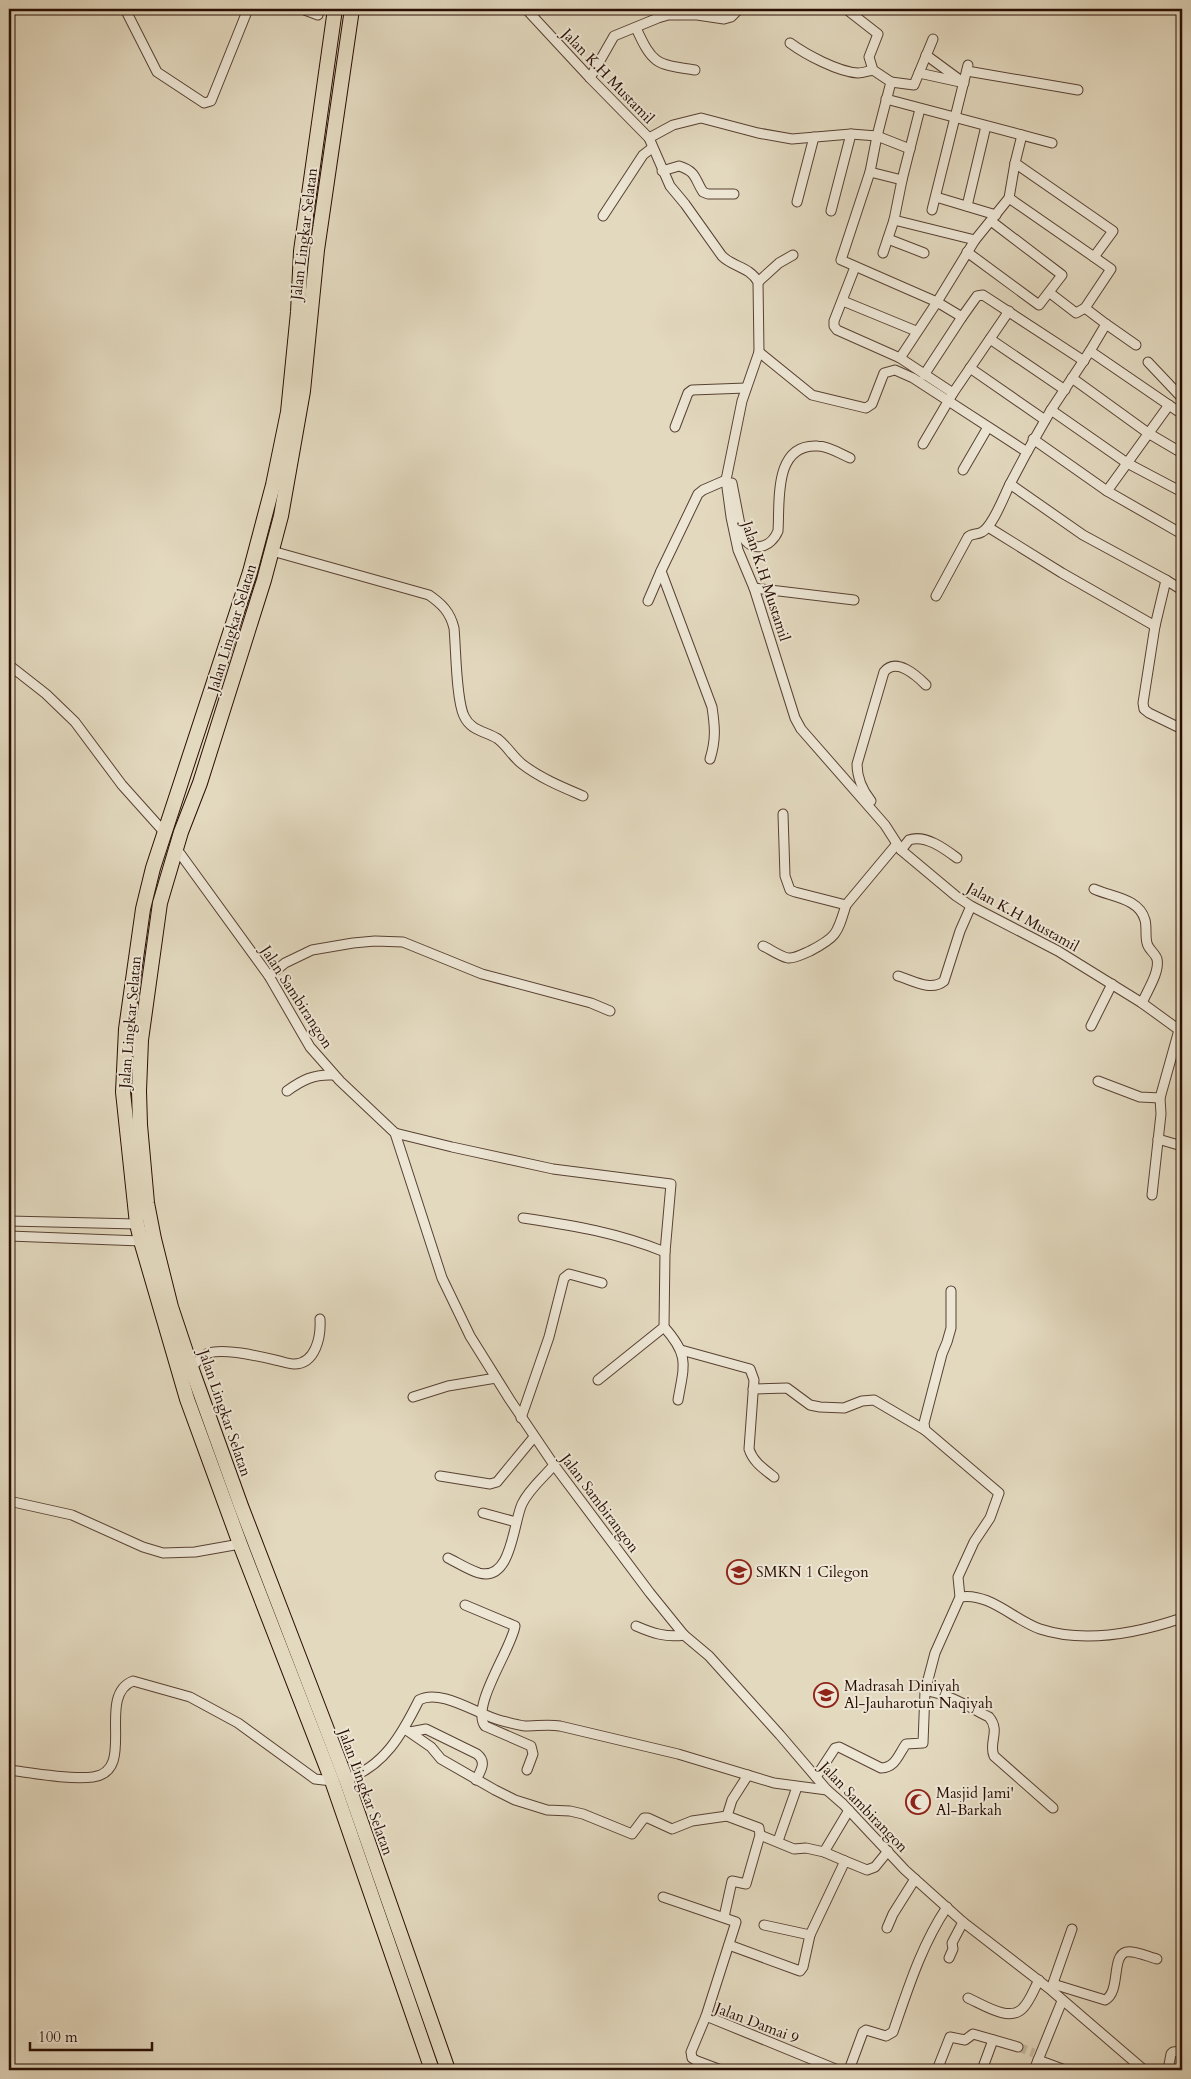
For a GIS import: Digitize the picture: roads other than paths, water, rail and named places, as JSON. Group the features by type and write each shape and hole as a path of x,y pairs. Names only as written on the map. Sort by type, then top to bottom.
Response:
{"highway":[{"name":"Jalan Lingkar Selatan","path":"336,9 301,251 298,312 288,412 273,485 250,572 164,833 143,908 126,1029 123,1092 133,1126 154,1239 171,1307 190,1367 193,1397 448,2070"},
{"name":"Jalan Lingkar Selatan","path":"352,9 317,250 303,391 281,516 264,580 176,848 160,903 141,1040 139,1090 133,1126 137,1224 141,1240 240,1544 339,1780 432,2070"},
{"path":"195,739 211,746"}],"street":[{"path":"125,9 157,72 204,103 208,103 211,101 248,9"},
{"path":"302,9 318,15"},
{"name":"Jalan K.H Mustamil","path":"526,9 649,138 670,186 722,256 727,261 753,274 758,282 760,352 746,388 737,420 726,480 734,534 754,588 795,718 801,729 890,832 898,848 971,906 1058,951 1142,1003 1180,1031"},
{"path":"590,78 614,36 668,15 697,15 724,19 731,17 739,9"},
{"path":"846,9 878,34 869,56 873,70 891,82 914,85 933,39"},
{"path":"636,28 646,50 657,62 695,70"},
{"path":"790,43 811,57 826,64 857,73 873,70"},
{"path":"926,55 964,83"},
{"path":"932,210 967,68 1078,90"},
{"path":"919,73 964,83"},
{"path":"891,82 870,172 841,260 937,302 962,317"},
{"path":"886,100 1052,143"},
{"path":"883,253 894,220 920,109"},
{"path":"649,138 673,125 701,118 775,136 792,138 851,134 877,136 910,149"},
{"path":"967,206 986,126"},
{"path":"831,211 851,134"},
{"path":"900,358 975,240 1009,198 1022,135"},
{"path":"797,202 814,137"},
{"path":"603,216 643,155 652,148"},
{"path":"1015,163 1111,229 1112,234 1094,257"},
{"path":"662,171 679,166 692,172 703,192 708,194 734,194"},
{"path":"870,172 902,180"},
{"path":"936,197 967,206 993,218 1062,275 1039,305 967,252"},
{"path":"1009,198 1111,269 1085,308 1076,313 1050,293"},
{"path":"894,220 975,240"},
{"path":"888,239 924,253"},
{"path":"758,282 779,263 793,255"},
{"path":"855,267 834,321 834,326 837,330 900,358 988,427 1027,452"},
{"path":"924,375 962,317 980,295 1084,361"},
{"path":"843,301 916,331"},
{"path":"1085,308 1136,345"},
{"path":"923,444 951,397 1008,311"},
{"path":"936,596 968,537 982,532 988,527 1033,439 1106,324"},
{"path":"990,339 1065,390"},
{"path":"1090,351 1169,405 1181,411"},
{"path":"760,352 801,387 812,395 823,399 866,408 872,404 882,375 895,370 951,397"},
{"path":"1148,362 1182,398"},
{"path":"970,368 1045,420"},
{"path":"1072,378 1148,434 1182,453"},
{"path":"675,427 688,393 692,390 746,388"},
{"path":"1107,491 1169,405"},
{"path":"1051,410 1127,463 1182,492"},
{"path":"963,470 988,427"},
{"path":"1033,439 1107,491 1182,534"},
{"path":"728,468 742,535 745,542 753,547 768,544 775,539 778,531 781,476 787,461 796,451 806,446 820,446 850,458"},
{"path":"648,600 698,494 726,480"},
{"path":"1010,484 1083,535 1182,590"},
{"path":"988,527 1062,574 1155,626"},
{"path":"272,551 429,595 437,601 451,616 454,628 460,698 463,714 467,722 474,729 496,738 520,762 536,774 583,796"},
{"path":"661,571 712,707 716,731 710,759"},
{"path":"1166,580 1155,626 1143,703 1144,709 1182,729"},
{"path":"754,588 854,600"},
{"path":"9,665 46,694 75,722 122,785 164,833"},
{"path":"890,832 888,822 865,793 857,772 857,764 884,672 887,668 898,666 916,675 926,685"},
{"path":"783,814 785,876 790,890 846,905"},
{"path":"763,946 790,958 804,954 829,941 835,935 846,905 898,848 909,840 921,839 941,847 957,858"},
{"name":"Jalan Sambirangon","path":"176,848 270,976 310,1047 333,1075 395,1132 442,1278 470,1336 521,1418 554,1465 684,1635 709,1656 827,1790 849,1810 915,1879 963,1922 1039,1980 1052,1987 1062,2001 1144,2070"},
{"path":"1094,889 1124,900 1139,910 1145,920 1147,944 1156,957 1157,966 1142,1003"},
{"path":"898,976 933,987 939,986 944,981 960,931 971,906"},
{"path":"270,976 285,963 312,950 352,943 375,941 403,942 482,974 591,1003 610,1011"},
{"path":"1092,1026 1112,984"},
{"path":"1152,1195 1161,1114 1160,1098 1180,1031"},
{"path":"287,1092 315,1075 333,1075"},
{"path":"1098,1081 1140,1096 1160,1098"},
{"path":"395,1132 452,1147 553,1169 671,1184 665,1252 664,1327 681,1350 683,1372 678,1400"},
{"path":"1158,1139 1182,1146"},
{"path":"523,1218 593,1228 632,1238 665,1252"},
{"path":"9,1221 137,1224"},
{"path":"102,1239 103,1223"},
{"path":"9,1236 141,1240"},
{"path":"521,1418 549,1337 564,1278 569,1274 602,1283"},
{"path":"925,1430 924,1423 937,1370 951,1328 951,1291"},
{"path":"190,1367 208,1353 220,1352 254,1356 292,1364 304,1362 309,1359 321,1334 320,1319"},
{"path":"598,1380 664,1327"},
{"path":"681,1350 746,1367 752,1374 753,1389 749,1449 751,1456 758,1464 774,1477"},
{"path":"413,1397 448,1386 496,1378"},
{"path":"753,1389 787,1388 810,1405 820,1407 844,1408 862,1401 874,1400 925,1430 999,1493 990,1518 974,1542 958,1577 960,1597 936,1653 925,1691 923,1743 906,1744 895,1762 888,1768 881,1768 839,1746 835,1748 816,1777"},
{"path":"440,1476 490,1484 497,1482 534,1437"},
{"path":"448,1558 480,1574 494,1572 509,1553 516,1522 527,1496 554,1465"},
{"path":"9,1500 72,1515 157,1552 195,1552 240,1544"},
{"path":"483,1513 516,1522"},
{"path":"960,1597 977,1596 1038,1628 1056,1633 1106,1636 1151,1627 1182,1618"},
{"path":"465,1605 514,1625 515,1628 492,1680 481,1718 485,1726 531,1746 534,1754 527,1770"},
{"path":"636,1626 655,1634 684,1635"},
{"path":"9,1770 49,1776 92,1777 106,1772 115,1757 115,1716 118,1700 126,1684 133,1681 190,1697 238,1722 315,1779 339,1780 357,1776 376,1763 408,1730 418,1700 427,1696 436,1696 482,1712 496,1719 524,1726 550,1724 560,1726 678,1754 796,1787 827,1790"},
{"path":"925,1691 946,1696 990,1717 995,1732 992,1750 994,1756 1053,1808"},
{"path":"408,1730 431,1747 441,1759 476,1780 529,1805 547,1810 570,1811 583,1814 632,1834 644,1818 672,1829 692,1821 727,1816 759,1828 760,1835 746,1884 732,1881 724,1917"},
{"path":"408,1730 431,1731 477,1754 483,1764 476,1780"},
{"path":"727,1816 732,1800 748,1775"},
{"path":"778,1841 796,1787"},
{"path":"824,1852 849,1810"},
{"path":"760,1835 794,1848 806,1848 824,1852 867,1870 874,1867 888,1851"},
{"path":"729,1945 800,1971 803,1967 810,1936 845,1861"},
{"path":"887,1928 915,1879"},
{"path":"663,1897 736,1922 706,2016"},
{"path":"849,2070 863,2032 866,2030 886,2036 892,2034 918,1961 933,1928 947,1908"},
{"path":"949,1958 953,1948 952,1943 963,1922"},
{"path":"764,1925 810,1936"},
{"path":"1072,1929 1052,1987 1105,2000 1113,1993 1121,1955 1125,1952 1132,1952 1157,1959"},
{"path":"968,1998 1004,2013 1018,2012 1023,2010 1039,1980"},
{"path":"1034,2070 1037,2056 1062,2001"},
{"name":"Jalan Damai 9","path":"721,2070 692,2058 691,2052 706,2016 838,2070"},
{"path":"937,2070 950,2037 965,2040 973,2034 1018,2047"},
{"path":"982,2070 993,2040"},
{"path":"1168,2070 1171,2054 1182,2051"},
{"path":"1037,2056 1065,2070"}],"tunnel":[{"path":"1018,2047 1034,2053"}],"place":[{"name":"SMKN 1 Cilegon","path":"739,1572"},
{"name":"Madrasah Diniyah Al-Jauharotun Naqiyah","path":"826,1695"},
{"name":"Masjid Jami' Al-Barkah","path":"918,1802"}]}
